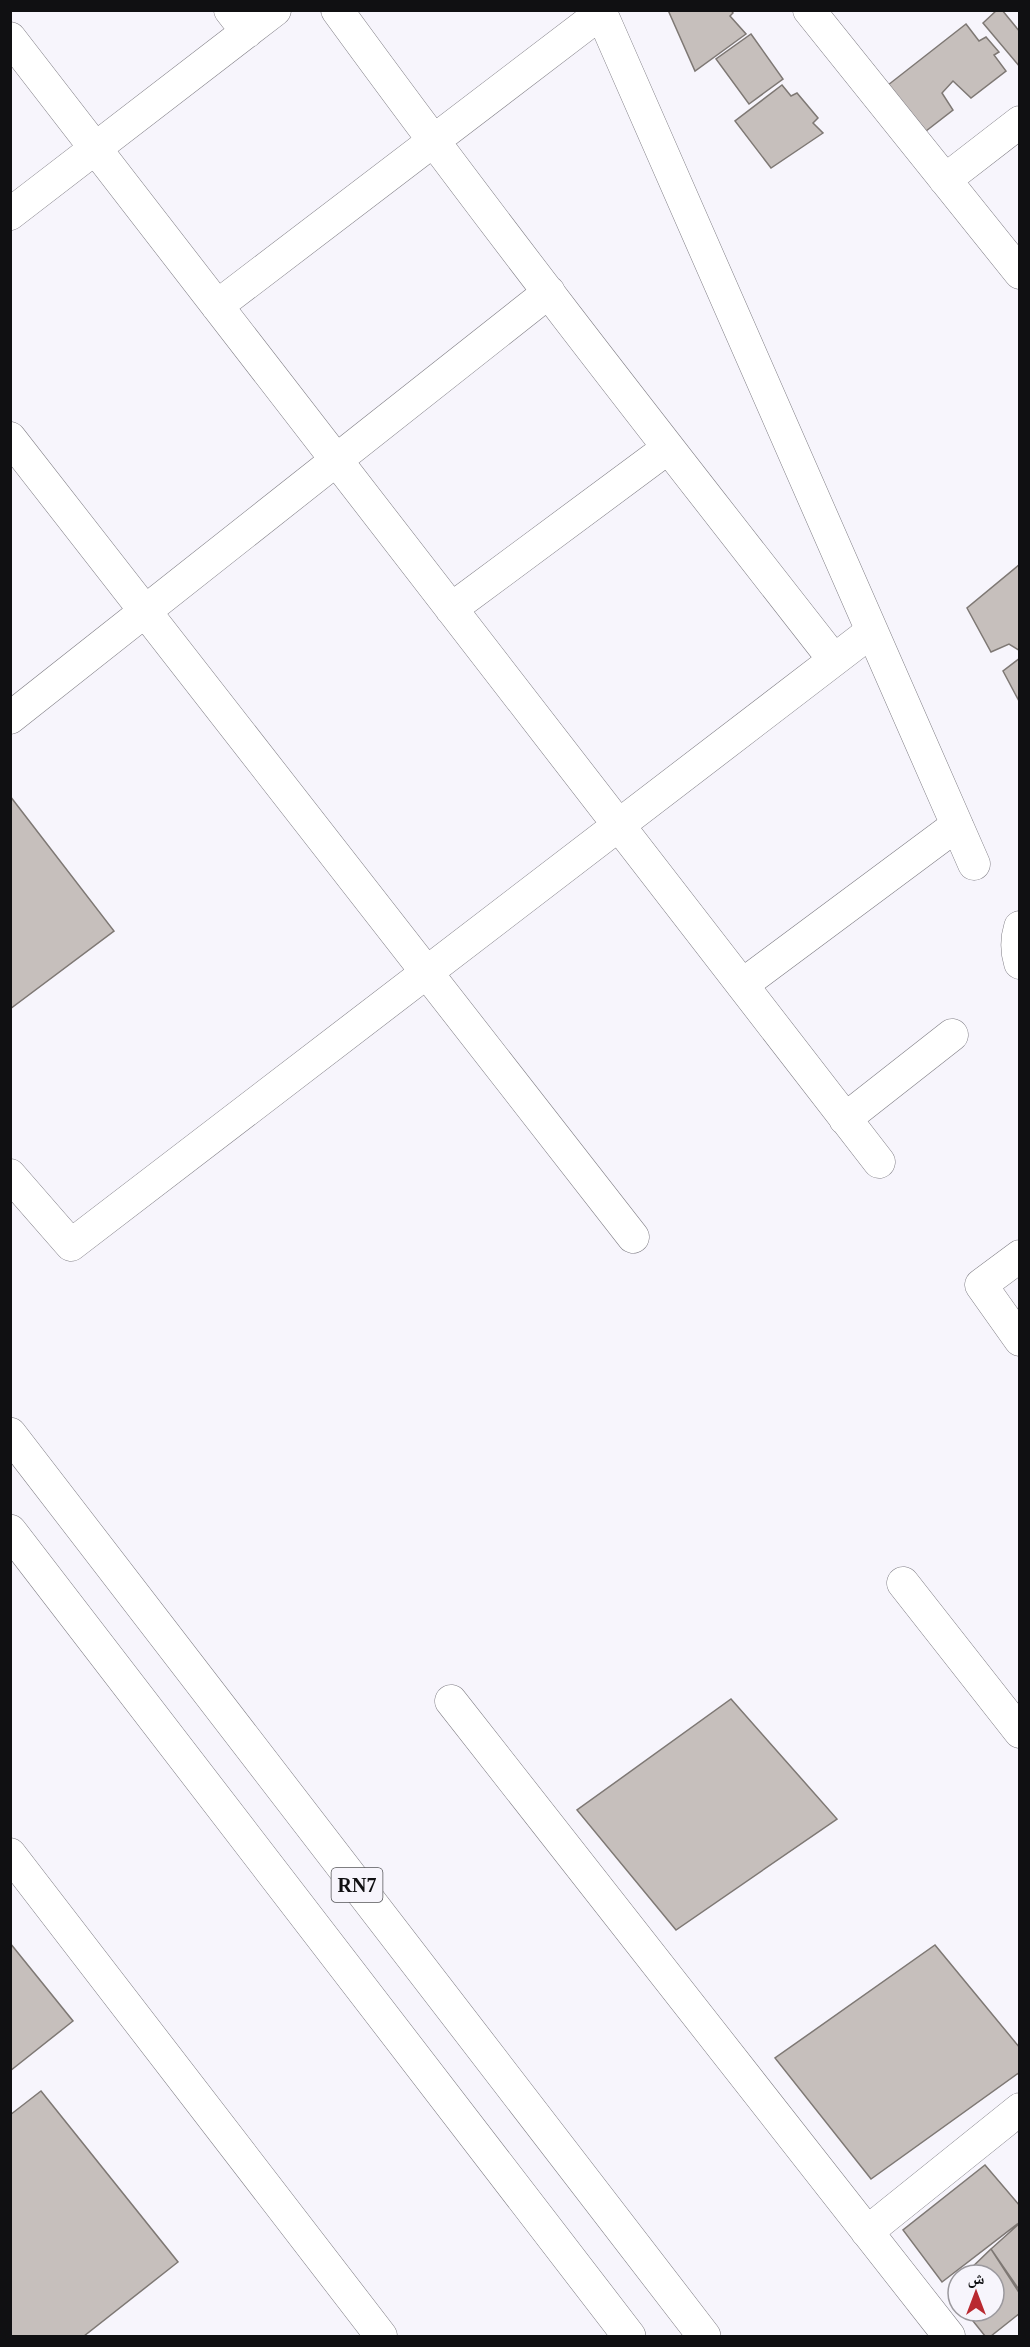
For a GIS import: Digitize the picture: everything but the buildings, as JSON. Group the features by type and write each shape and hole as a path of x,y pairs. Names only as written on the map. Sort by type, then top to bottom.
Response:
{"highway":[{"name":"RN7","path":"10,1434 704,2337"},
{"name":"RN7","path":"10,1531 629,2337"}],"street":[{"path":"10,214 96,148 239,21 275,10"},
{"path":"338,10 433,142 834,660"},
{"path":"809,10 1020,273"},
{"path":"217,306 601,12 974,864"},
{"path":"10,38 879,1162"},
{"path":"945,180 1020,123"},
{"path":"10,718 549,292"},
{"path":"10,438 633,1237"},
{"path":"452,609 668,448"},
{"path":"10,1175 72,1245 872,630"},
{"path":"742,986 957,825"},
{"path":"1020,927 1016,938 1016,952 1020,963"},
{"path":"845,1119 952,1035"},
{"path":"1020,1256 981,1285 1020,1340"},
{"path":"903,1583 1020,1732"},
{"path":"451,1701 949,2337"},
{"path":"10,1854 381,2337"},
{"path":"867,2232 1020,2109"}]}
